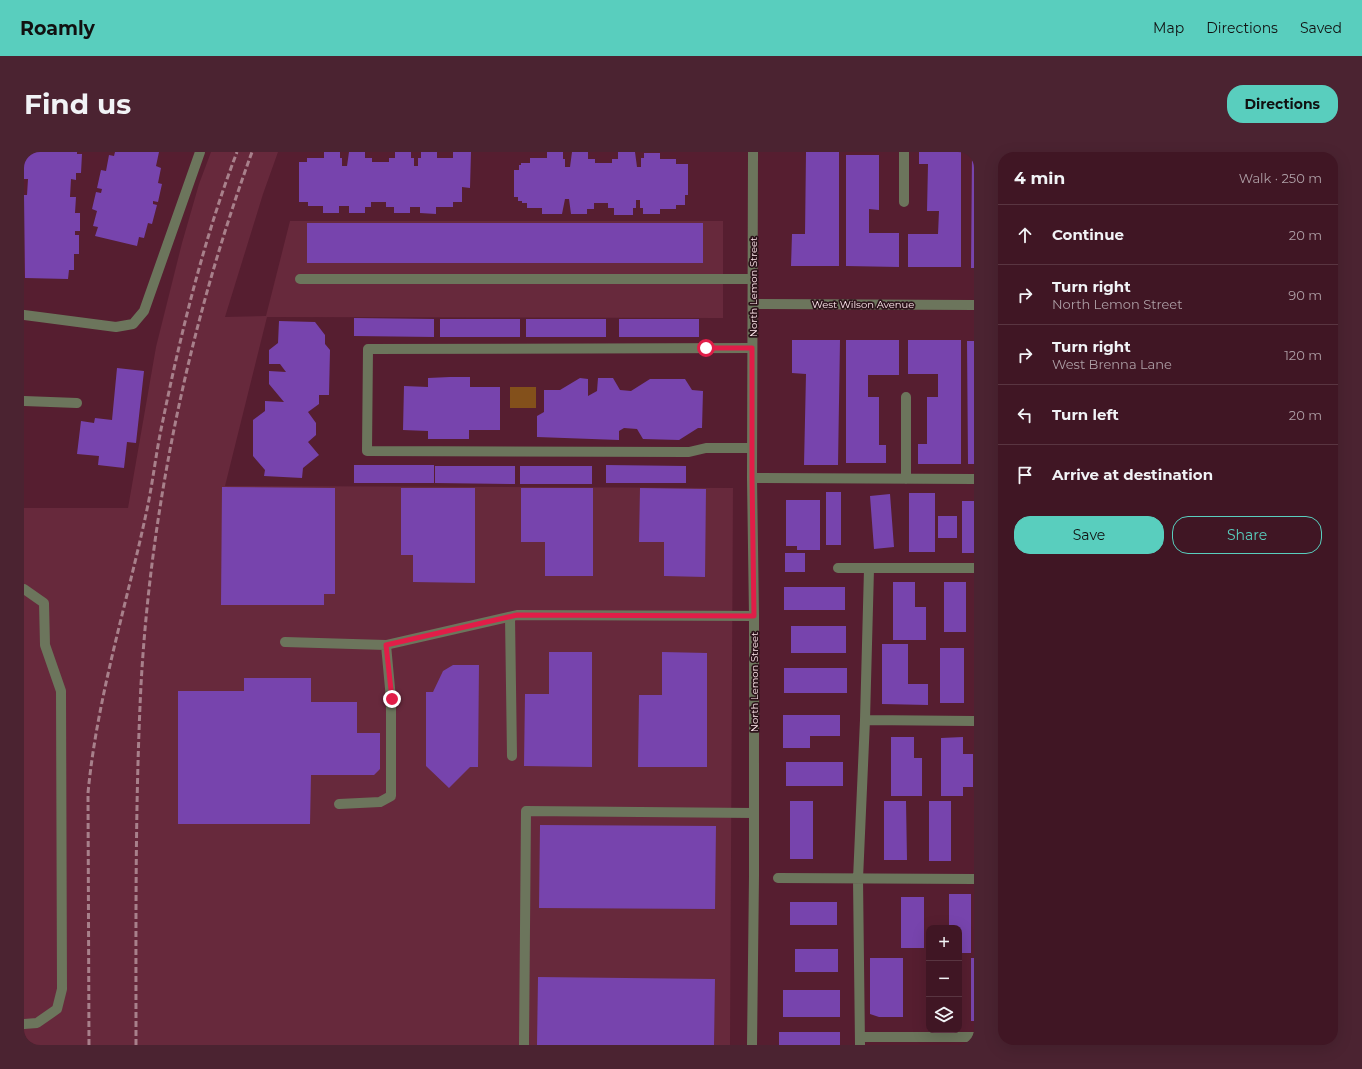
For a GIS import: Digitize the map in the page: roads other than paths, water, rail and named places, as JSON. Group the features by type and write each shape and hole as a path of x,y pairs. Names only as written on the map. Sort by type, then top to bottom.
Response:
{"street":[{"path":"24,315 116,327 133,324 144,311 200,152"},
{"name":"North Lemon Street","path":"752,1045 754,813 752,478 753,152"},
{"path":"904,152 904,202"},
{"path":"300,279 753,279"},
{"name":"West Wilson Avenue","path":"753,304 974,305"},
{"path":"752,348 368,349 367,451 689,452 706,448 752,448"},
{"path":"906,397 906,479"},
{"path":"24,401 77,403"},
{"path":"752,478 974,479"},
{"path":"838,568 974,568"},
{"path":"869,569 865,720 858,879 860,1041 974,1038"},
{"path":"24,589 44,603 45,645 61,691 62,989 57,1010 37,1024 24,1024"},
{"path":"285,642 386,645 510,617 754,616"},
{"path":"510,617 512,756"},
{"path":"338,804 380,802 391,796 392,699 386,645"},
{"path":"865,720 974,721"},
{"path":"524,1045 526,811 754,813"},
{"path":"778,878 974,879"}],"railway":[{"path":"89,1045 88,793 92,758 105,687 146,514 170,387 186,318 214,217 237,152"},
{"path":"136,1045 136,865 139,730 146,617 154,550 164,482 192,348 230,216 252,152"}]}
